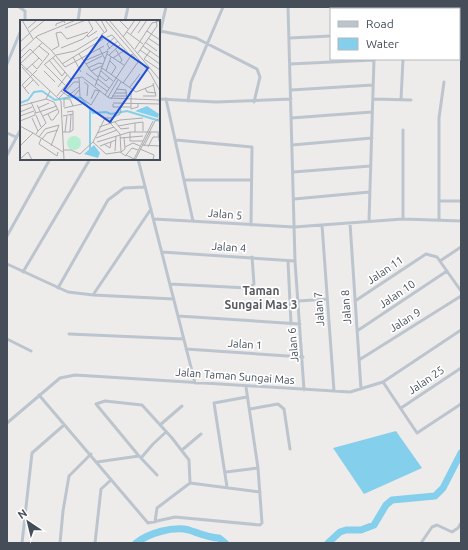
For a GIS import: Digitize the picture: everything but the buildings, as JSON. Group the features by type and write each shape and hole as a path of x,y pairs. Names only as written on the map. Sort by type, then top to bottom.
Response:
{"street":[{"path":"19,7 25,11 25,20"},
{"path":"78,20 80,7"},
{"path":"125,20 128,7"},
{"path":"166,7 160,30 196,38 257,69 260,77 254,102"},
{"path":"188,101 191,82 223,7"},
{"name":"Jalan 6","path":"288,7 295,260 303,357 304,390"},
{"path":"7,64 20,34"},
{"path":"289,38 330,36"},
{"path":"290,64 357,60"},
{"path":"369,221 374,60"},
{"path":"401,100 403,60"},
{"path":"439,220 439,118 444,82"},
{"path":"291,90 373,85"},
{"path":"160,99 254,102 291,99"},
{"path":"166,99 193,221"},
{"path":"373,99 411,100"},
{"path":"292,118 372,112"},
{"path":"403,130 403,220"},
{"path":"7,155 20,131"},
{"path":"7,132 16,137"},
{"path":"292,145 372,138"},
{"path":"176,140 252,148 250,180 251,225"},
{"path":"7,236 49,160"},
{"path":"23,272 89,160"},
{"path":"138,160 194,383"},
{"path":"293,172 371,166"},
{"path":"185,180 250,180"},
{"path":"58,288 108,200 124,188 145,187"},
{"path":"294,199 370,192"},
{"path":"440,200 461,201"},
{"path":"93,296 151,209"},
{"name":"Jalan 5","path":"154,219 294,227 369,221 461,221"},
{"name":"Jalan 8","path":"350,223 361,389"},
{"name":"Jalan 7","path":"322,225 334,391"},
{"path":"461,247 440,261 461,291"},
{"name":"Jalan 4","path":"162,252 252,257 288,261 295,260"},
{"name":"Jalan 11","path":"355,301 426,254 437,257 440,261"},
{"path":"170,284 248,288 254,284 252,257"},
{"path":"288,261 291,324"},
{"path":"7,264 68,292 93,296 174,300"},
{"name":"Jalan 10","path":"357,332 447,271"},
{"name":"Jalan 9","path":"359,360 461,296"},
{"path":"299,301 327,299"},
{"path":"178,316 300,324"},
{"name":"Jalan Taman Sungai Mas","path":"7,423 60,378 75,375 246,387 350,392 383,382 461,330"},
{"path":"69,334 184,339"},
{"path":"7,339 31,351"},
{"name":"Jalan 1","path":"186,349 303,357"},
{"name":"Jalan 25","path":"401,408 461,368"},
{"path":"383,382 417,433 461,404"},
{"path":"39,395 91,454 148,523 175,517 260,525 262,522 258,468 246,387"},
{"path":"227,487 226,472 214,403 247,396"},
{"path":"157,475 96,404 105,401 140,404 182,450 189,460 190,483"},
{"path":"250,409 278,404 281,406 284,409 290,449"},
{"path":"160,425 182,406"},
{"path":"22,543 32,453 64,425"},
{"path":"97,462 140,457 166,432"},
{"path":"182,450 201,434"},
{"path":"60,543 63,511 69,476 91,454"},
{"path":"226,472 258,468"},
{"path":"95,543 100,489 111,480"},
{"path":"155,522 158,508 190,483 260,492"},
{"path":"420,543 432,527 436,525 452,532 458,528 461,523"}],"water":[{"path":"396,431 422,468 364,494 333,448"}],"waterway":[{"path":"328,543 340,532 346,530 361,530 374,525 386,505 392,500 435,496 443,488 461,453"},
{"path":"136,543 154,533 176,529 189,530 219,538 225,543"}],"district":[{"name":"Taman Sungai Mas 3","path":"261,297"}]}
